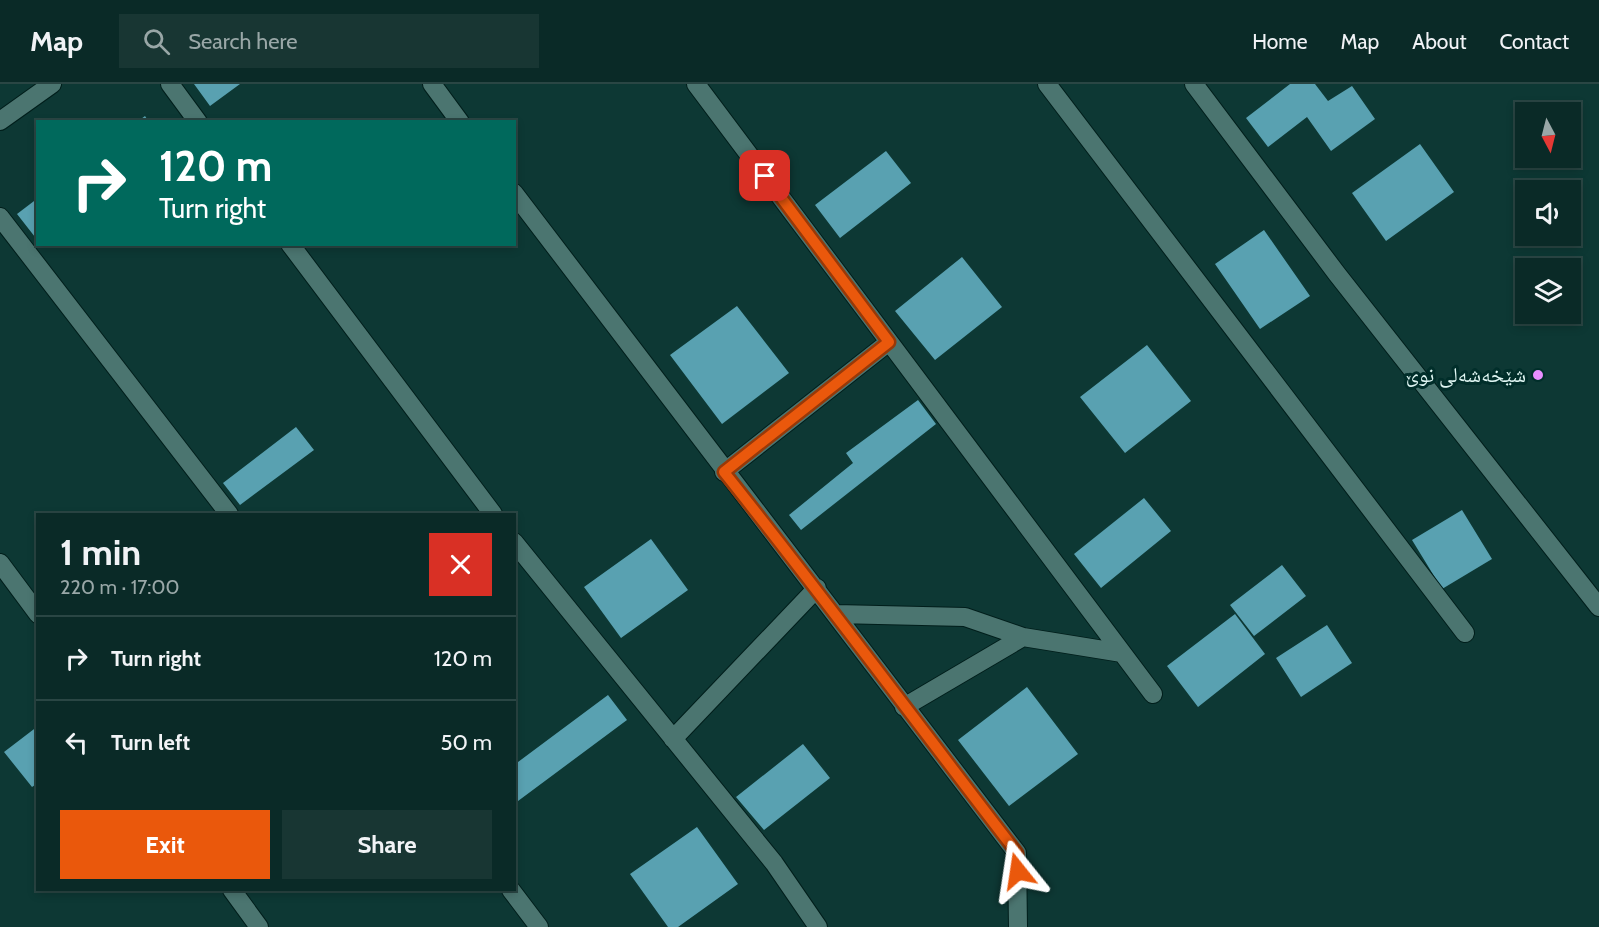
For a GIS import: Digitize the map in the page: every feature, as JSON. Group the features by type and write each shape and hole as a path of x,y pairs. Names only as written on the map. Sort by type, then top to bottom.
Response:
{"street":[{"path":"0,121 52,84"},
{"path":"170,84 197,120"},
{"path":"432,84 459,120"},
{"path":"696,84 1153,694"},
{"path":"1047,84 1465,633"},
{"path":"1194,84 1337,274 1599,607"},
{"path":"516,196 724,472 817,588 1017,853 1018,927"},
{"path":"0,217 228,513"},
{"path":"292,246 492,513"},
{"path":"724,472 889,342"},
{"path":"516,544 774,862 818,927"},
{"path":"0,563 36,611"},
{"path":"673,739 817,588"},
{"path":"836,614 964,617 1023,637 1122,653"},
{"path":"904,706 1023,637"},
{"path":"233,891 259,927"},
{"path":"512,891 539,927"}],"building":[{"path":"194,84 240,84 210,106"},
{"path":"1290,84 1315,84 1328,101 1352,86 1375,119 1331,151 1307,117 1268,147 1246,118"},
{"path":"1420,144 1454,192 1386,241 1352,193"},
{"path":"886,151 911,183 840,238 815,205"},
{"path":"36,200 36,236 35,237 17,214"},
{"path":"1264,230 1310,296 1260,329 1215,264"},
{"path":"962,257 1002,307 935,360 895,311"},
{"path":"737,306 789,373 722,424 670,355"},
{"path":"1147,345 1191,401 1125,453 1080,397"},
{"path":"918,400 936,424 801,530 789,515 853,463 846,453"},
{"path":"296,427 314,450 240,505 223,483"},
{"path":"1144,498 1171,531 1101,588 1074,554"},
{"path":"1462,510 1492,559 1442,589 1412,540"},
{"path":"651,539 688,590 621,638 584,587"},
{"path":"1282,565 1306,596 1254,636 1230,605"},
{"path":"1235,614 1265,654 1198,707 1167,666"},
{"path":"1327,625 1352,663 1301,697 1276,658"},
{"path":"1027,687 1078,754 1009,806 958,740"},
{"path":"608,695 627,720 516,803 516,764"},
{"path":"36,728 36,784 32,787 4,752"},
{"path":"803,744 830,778 764,830 736,797"},
{"path":"697,827 738,884 678,927 668,927 630,874"}],"place":[{"name":"شێخەشەلی نوێ","path":"1538,375"}],"route":[{"path":"765,176 889,342 724,472 817,588 1017,853 1018,871"}]}
